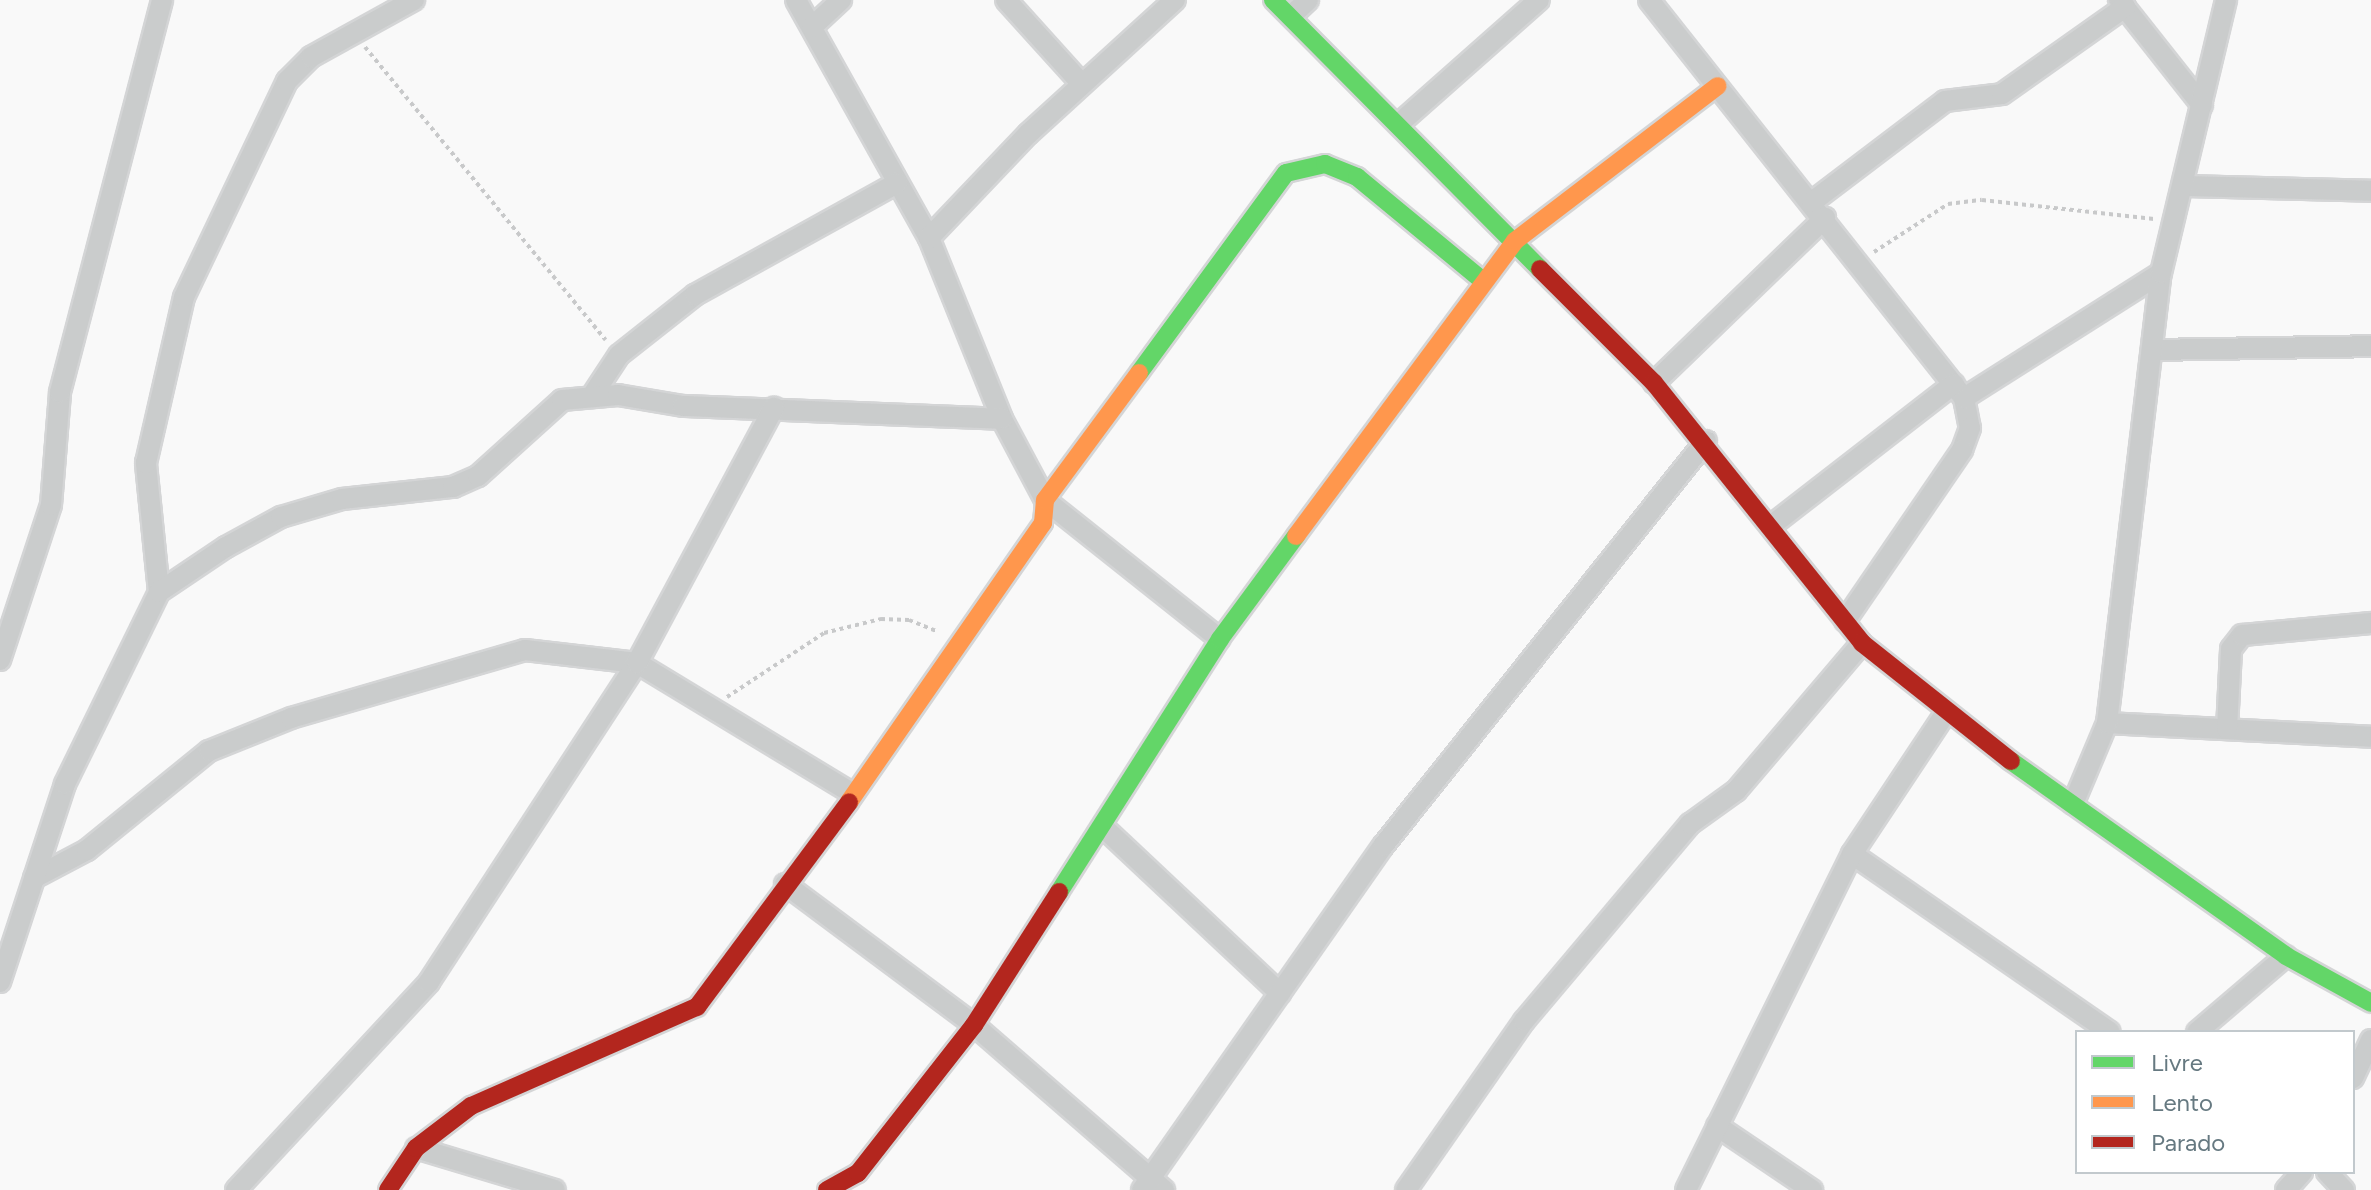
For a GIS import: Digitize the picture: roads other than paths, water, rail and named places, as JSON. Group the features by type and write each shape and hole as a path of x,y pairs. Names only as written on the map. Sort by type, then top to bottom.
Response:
{"street":[{"path":"0,660 51,505 60,392 162,0"},
{"path":"0,982 65,784 159,592 146,463 184,297 287,81 353,33 414,0"},
{"path":"796,0 929,238 1002,419 1045,500 1220,639"},
{"path":"812,27 841,0"},
{"path":"1006,0 1081,83"},
{"path":"929,238 1081,83 1175,0"},
{"path":"1273,0 1401,122 1654,383 1706,441 1862,643 1945,714 2286,956 2371,1003"},
{"path":"1292,15 1308,0"},
{"path":"1401,122 1539,0"},
{"path":"1649,0 1819,210 1959,391 1970,428 1962,450 1845,621"},
{"path":"2073,804 2107,723 2161,273 2186,186 2226,0"},
{"path":"1654,383 1819,210 1945,101 2002,94 2122,4 2202,105"},
{"path":"827,1190 858,1173 974,1025 1220,639 1515,241 1718,86"},
{"path":"388,1190 416,1148 471,1106 577,1067 697,1007 1043,523 1045,500 1286,173 1325,164 1357,177 1483,281"},
{"path":"592,396 619,355 695,295 897,183"},
{"path":"2186,186 2371,191"},
{"path":"1772,525 1959,391 2161,273"},
{"path":"2152,350 2371,346"},
{"path":"159,592 281,517 342,499 453,487 478,476 521,429 562,400 592,396 1002,419"},
{"path":"236,1190 429,982 637,663 774,407"},
{"path":"785,884 974,1025 1152,1186 1280,993 1383,846 1706,441"},
{"path":"2227,729 2231,649 2242,635 2371,623"},
{"path":"1406,1190 1524,1021 1690,824 1736,791 1862,643"},
{"path":"34,878 87,850 209,751 291,718 525,650 637,663 717,705 852,793"},
{"path":"1686,1190 1852,854 1945,714"},
{"path":"2107,723 2371,737"},
{"path":"1103,827 1280,993"},
{"path":"1852,854 2107,1030"},
{"path":"2199,1030 2286,956"},
{"path":"2355,1074 2371,1040"},
{"path":"1717,1126 1812,1190"},
{"path":"416,1148 555,1190"},
{"path":"2286,1190 2300,1174"},
{"path":"2329,1174 2344,1190"}]}
